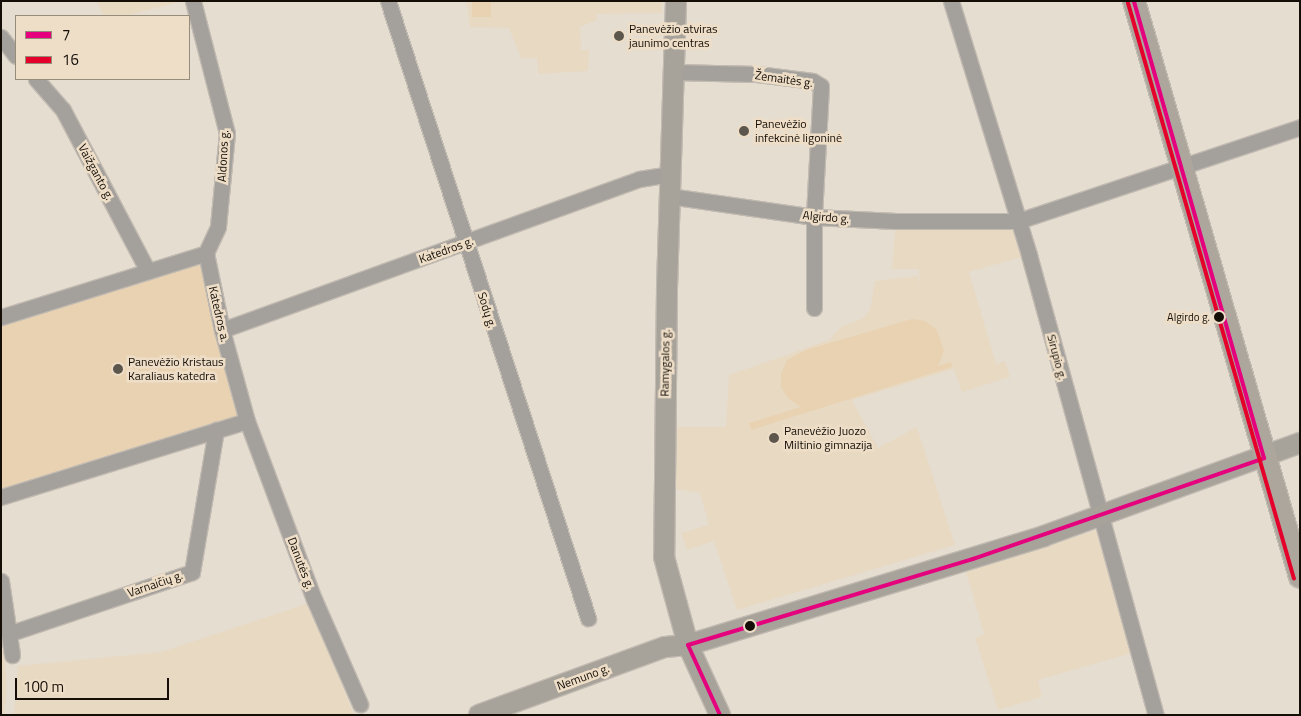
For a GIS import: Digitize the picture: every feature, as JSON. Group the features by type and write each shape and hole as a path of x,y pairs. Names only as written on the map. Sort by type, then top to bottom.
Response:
{"highway":[{"path":"1134,1 1179,166 1264,458 1298,567"}],"main road":[{"name":"Ramygalos g.","path":"676,1 669,196 663,540 667,571 688,645 720,715"},
{"name":"Nemuno g.","path":"478,715 665,647 688,645 957,564 1101,516 1264,458 1300,443"},
{"name":"Nemuno g.","path":"518,715 669,660 688,645"}],"street":[{"name":"Aldonos g.","path":"193,1 227,133 218,227 206,253"},
{"name":"Sodų g.","path":"388,1 588,618"},
{"name":"Sirupio g.","path":"951,1 1018,221 1156,715"},
{"path":"1,37 15,55"},
{"name":"Žemaitės g.","path":"673,72 757,74 819,84 822,91 814,217 814,308"},
{"name":"Vaižganto g.","path":"37,80 62,110 148,271"},
{"name":"Algirdo g.","path":"669,196 814,217 896,221 1018,221 1300,127"},
{"name":"Katedros g.","path":"222,330 639,179 670,174"},
{"path":"1,317 206,253"},
{"name":"Katedros a.","path":"206,253 222,330 247,421"},
{"path":"1,497 247,421"},
{"name":"Danutės g.","path":"247,421 314,599 360,704"},
{"name":"Varnaičių g.","path":"11,633 192,572 216,430"},
{"path":"1,581 11,633 12,656"}],"shaded area":[{"path":"97,1 183,1 129,15 103,15"},
{"path":"466,1 662,1 662,13 597,14 597,20 580,27 581,50 589,50 588,71 538,74 537,58 521,58 509,28 470,27"},
{"path":"472,1 491,1 491,17 472,17"},
{"name":"Panevėžio Juozo Miltinio gimnazija","path":"896,221 1018,221 1029,255 969,272 996,364 1005,361 1010,377 962,392 954,369 852,400 878,448 917,427 955,545 737,610 714,541 687,550 681,533 709,525 700,493 675,489 676,427 726,427 729,375 829,340 842,326 862,319 870,310 875,281 918,276 920,287 919,269 892,269"},
{"path":"206,253 247,421 1,497 1,317"},
{"path":"912,319 925,321 937,330 944,351 938,366 951,362 952,367 751,430 749,423 801,407 788,398 781,387 781,374 787,360 806,350"},
{"path":"1096,530 1132,653 1038,680 1042,697 998,710 975,638 984,634 966,572"},
{"path":"309,603 354,715 14,715 18,666 161,652"},
{"path":"1,621 7,687 4,715 1,715"}],"transit line":[{"name":"7","path":"720,715 688,645 973,559 1264,458 1134,1"},
{"name":"16","path":"1128,3 1294,579"}],"place":[{"name":"Panevėžio atviras jaunimo centras","path":"619,36"},
{"name":"Panevėžio infekcinė ligoninė","path":"744,131"},
{"name":"Algirdo g.","path":"1219,317"},
{"name":"Panevėžio Kristaus Karaliaus katedra","path":"118,369"},
{"name":"Panevėžio Juozo Miltinio gimnazija","path":"774,438"}]}
